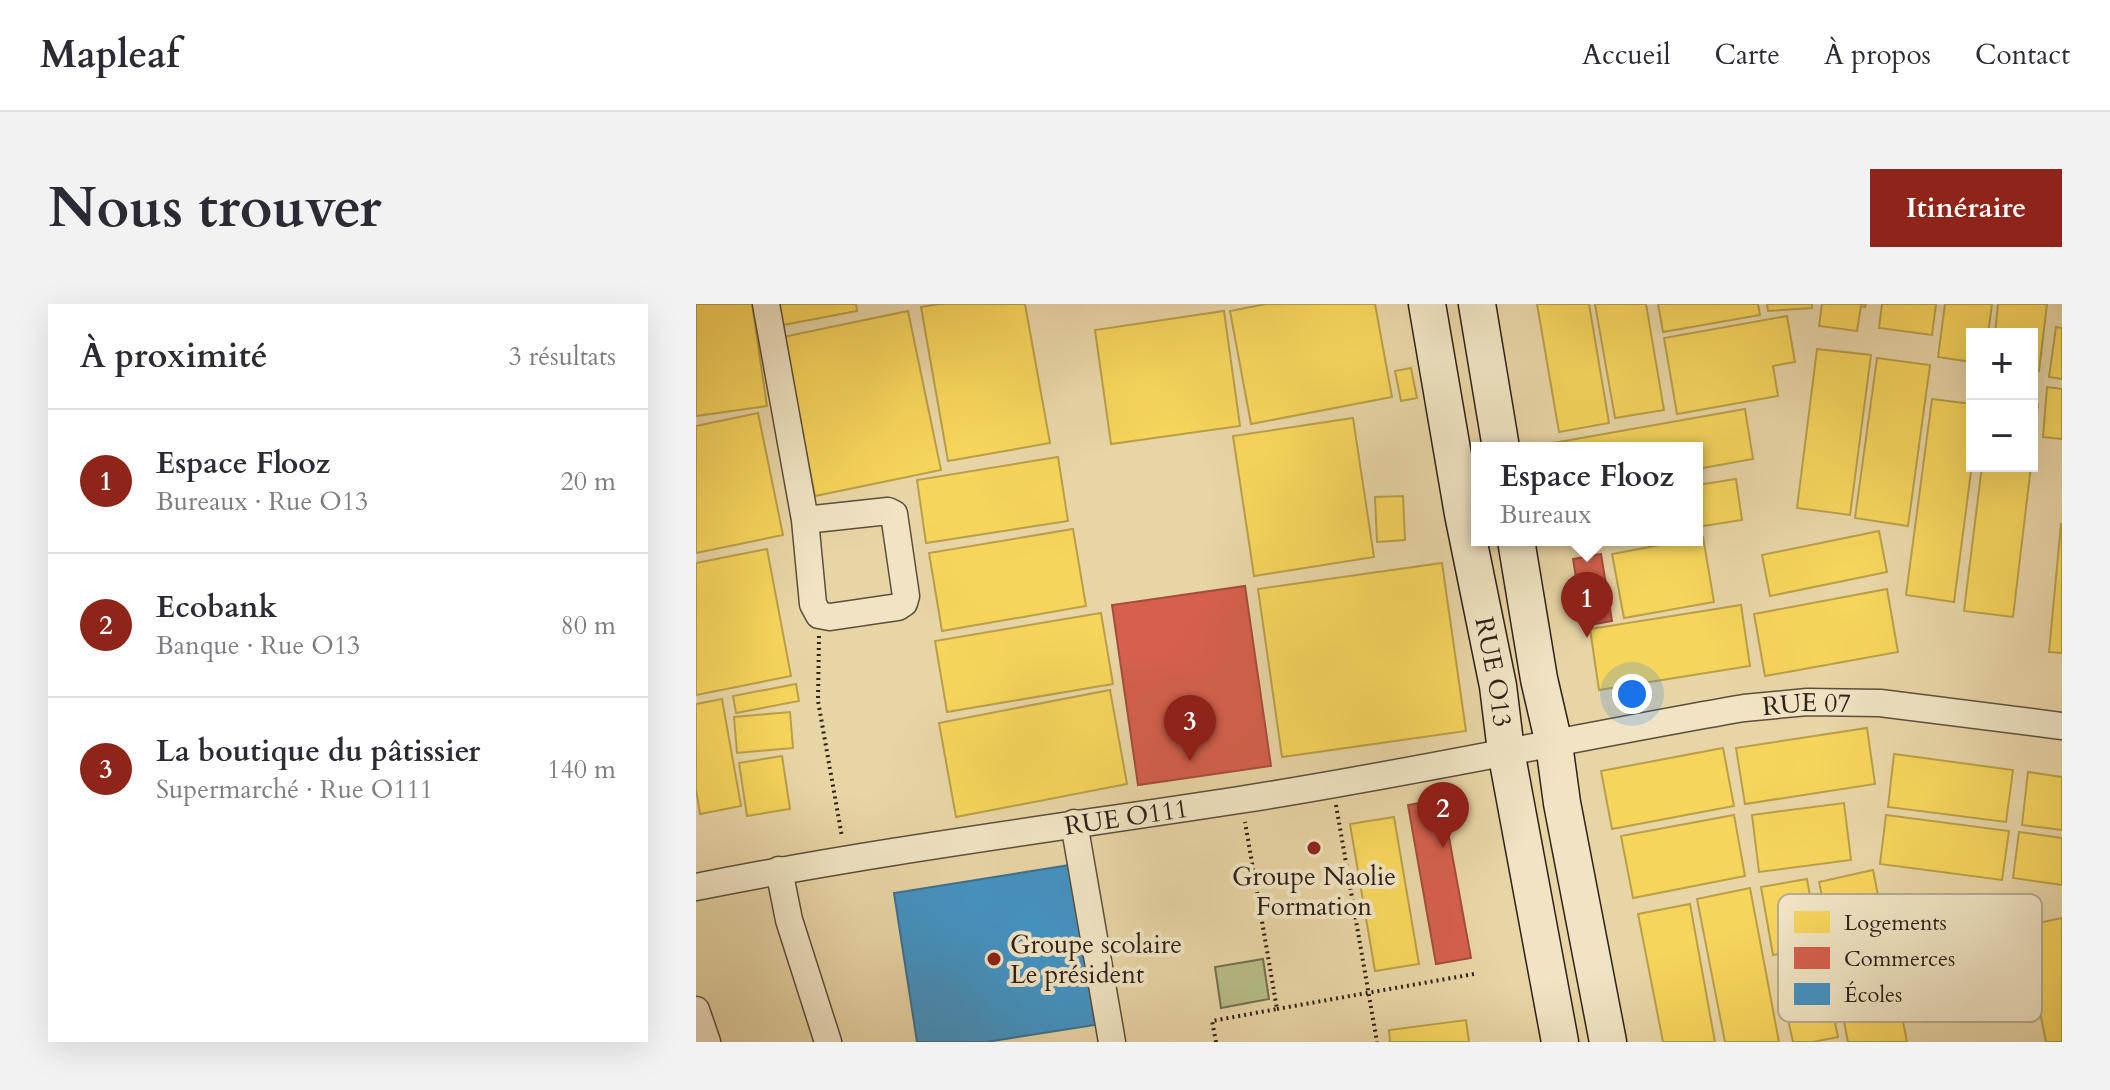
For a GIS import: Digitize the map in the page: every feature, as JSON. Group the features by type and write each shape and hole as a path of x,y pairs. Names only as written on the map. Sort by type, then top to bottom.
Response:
{"main road":[{"name":"RUE O13","path":"1427,304 1560,1042"},
{"path":"1477,304 1500,442"},
{"name":"RUE O13","path":"1517,546 1608,1042"}],"street":[{"path":"766,304 805,520 813,604 819,615 830,617 898,607 904,603 906,596 894,514 888,511 805,520"},
{"name":"RUE 07","path":"1554,744 1744,708 1807,702 1880,703 2062,726"},
{"name":"RUE O111","path":"696,887 846,859 1241,800 1554,744"},
{"path":"1074,823 1112,1042"},
{"path":"779,870 789,920 828,1042"},
{"path":"696,1010 707,1042"}],"path":[{"path":"819,615 818,701 846,859"},
{"path":"1332,783 1377,1042"},
{"path":"1241,800 1277,1009"},
{"path":"1216,1042 1212,1021 1474,974"}],"green space":[{"path":"1263,959 1269,999 1221,1008 1215,967"}],"building: Logements":[{"path":"696,304 752,304 767,406 696,416"},
{"path":"779,304 856,304 857,311 783,325"},
{"path":"939,304 1025,304 1050,443 948,461 921,307"},
{"path":"1266,304 1375,304 1392,397 1251,424 1230,311"},
{"path":"1537,304 1589,304 1609,423 1559,432"},
{"path":"1595,304 1646,304 1664,410 1615,418"},
{"path":"1658,304 1758,304 1760,315 1663,332"},
{"path":"1767,304 1812,304 1812,308 1768,311"},
{"path":"1822,304 1866,304 1865,307 1861,306 1857,331 1819,326"},
{"path":"1882,304 1936,304 1932,335 1879,328"},
{"path":"1945,304 1992,304 1989,328 1966,328 1966,361 1938,357"},
{"path":"1998,304 2047,304 2039,371 2038,328 1996,328"},
{"path":"908,311 941,470 815,496 783,337"},
{"path":"1224,311 1240,426 1111,444 1095,330"},
{"path":"1787,316 1795,362 1773,366 1778,396 1677,414 1664,338"},
{"path":"2056,327 2062,328 2062,379 2049,377"},
{"path":"1817,349 1871,355 1850,515 1797,508"},
{"path":"1877,358 1930,365 1908,526 1855,518"},
{"path":"1411,368 1417,398 1401,401 1395,371"},
{"path":"2047,387 2062,389 2062,439 2043,437"},
{"path":"1932,399 1966,403 1966,472 1971,472 1954,602 1906,595"},
{"path":"1745,409 1753,459 1703,468 1703,442 1559,442"},
{"path":"758,413 783,535 696,553 696,426"},
{"path":"1353,418 1374,557 1254,576 1233,436"},
{"path":"1058,457 1068,521 926,543 917,480"},
{"path":"1981,472 2030,472 2013,617 1964,611"},
{"path":"1736,479 1742,520 1703,526 1703,484"},
{"path":"1403,496 1405,540 1377,542 1375,497"},
{"path":"2062,524 2062,653 2049,652"},
{"path":"1073,529 1086,606 942,631 929,553"},
{"path":"1879,531 1887,572 1770,596 1762,555"},
{"path":"1703,537 1714,602 1624,618 1612,554 1655,546 1703,546"},
{"path":"767,549 791,676 696,695 696,563"},
{"path":"1442,563 1466,731 1282,757 1258,589"},
{"path":"1887,589 1898,652 1765,676 1754,614"},
{"path":"1741,605 1750,666 1599,690 1590,629"},
{"path":"1101,613 1113,684 947,712 935,641"},
{"path":"796,684 799,701 736,713 733,696"},
{"path":"1110,690 1127,784 956,817 939,723"},
{"path":"722,699 741,806 700,814 696,789 696,704"},
{"path":"790,712 793,748 737,753 734,717"},
{"path":"1867,728 1875,784 1745,804 1736,748"},
{"path":"1723,748 1734,806 1612,829 1601,771"},
{"path":"1894,754 2013,770 2006,822 1888,807"},
{"path":"782,756 790,809 747,816 739,763"},
{"path":"2028,772 2062,777 2062,830 2022,825"},
{"path":"1844,803 1851,860 1759,872 1752,815"},
{"path":"1734,815 1745,876 1633,898 1621,836"},
{"path":"1886,815 2009,831 2002,880 1880,864"},
{"path":"1394,817 1419,964 1375,971 1350,824"},
{"path":"2019,832 2062,838 2062,885 2013,878"},
{"path":"1873,870 1878,894 1822,894 1819,882"},
{"path":"1807,879 1810,894 1778,894 1778,954 1773,955 1761,887"},
{"path":"1750,888 1779,1042 1725,1042 1697,899"},
{"path":"1690,904 1715,1042 1663,1042 1638,914"},
{"path":"2062,918 2062,1042 2046,1042 2042,1022 2042,922"},
{"path":"1466,1020 1469,1042 1390,1042 1389,1030"},
{"path":"1789,1022 1835,1022 1838,1037 1793,1042"},
{"path":"1844,1022 1903,1022 1907,1042 1848,1042"}],"building: Commerces":[{"path":"1601,554 1612,621 1584,626 1573,559"},
{"path":"1245,586 1271,766 1138,785 1112,605"},
{"path":"1442,799 1471,958 1436,964 1408,805"}],"building: Écoles":[{"name":"Groupe scolaire Le président","path":"1070,865 1095,1025 986,1042 917,1042 894,893"}],"place":[{"name":"Espace Flooz","path":"1587,638"},
{"name":"La boutique du pâtissier","path":"1190,761"},
{"name":"Groupe Naolie Formation","path":"1314,848"},
{"name":"Ecobank","path":"1443,848"},
{"name":"Groupe scolaire Le président","path":"994,959"}]}
